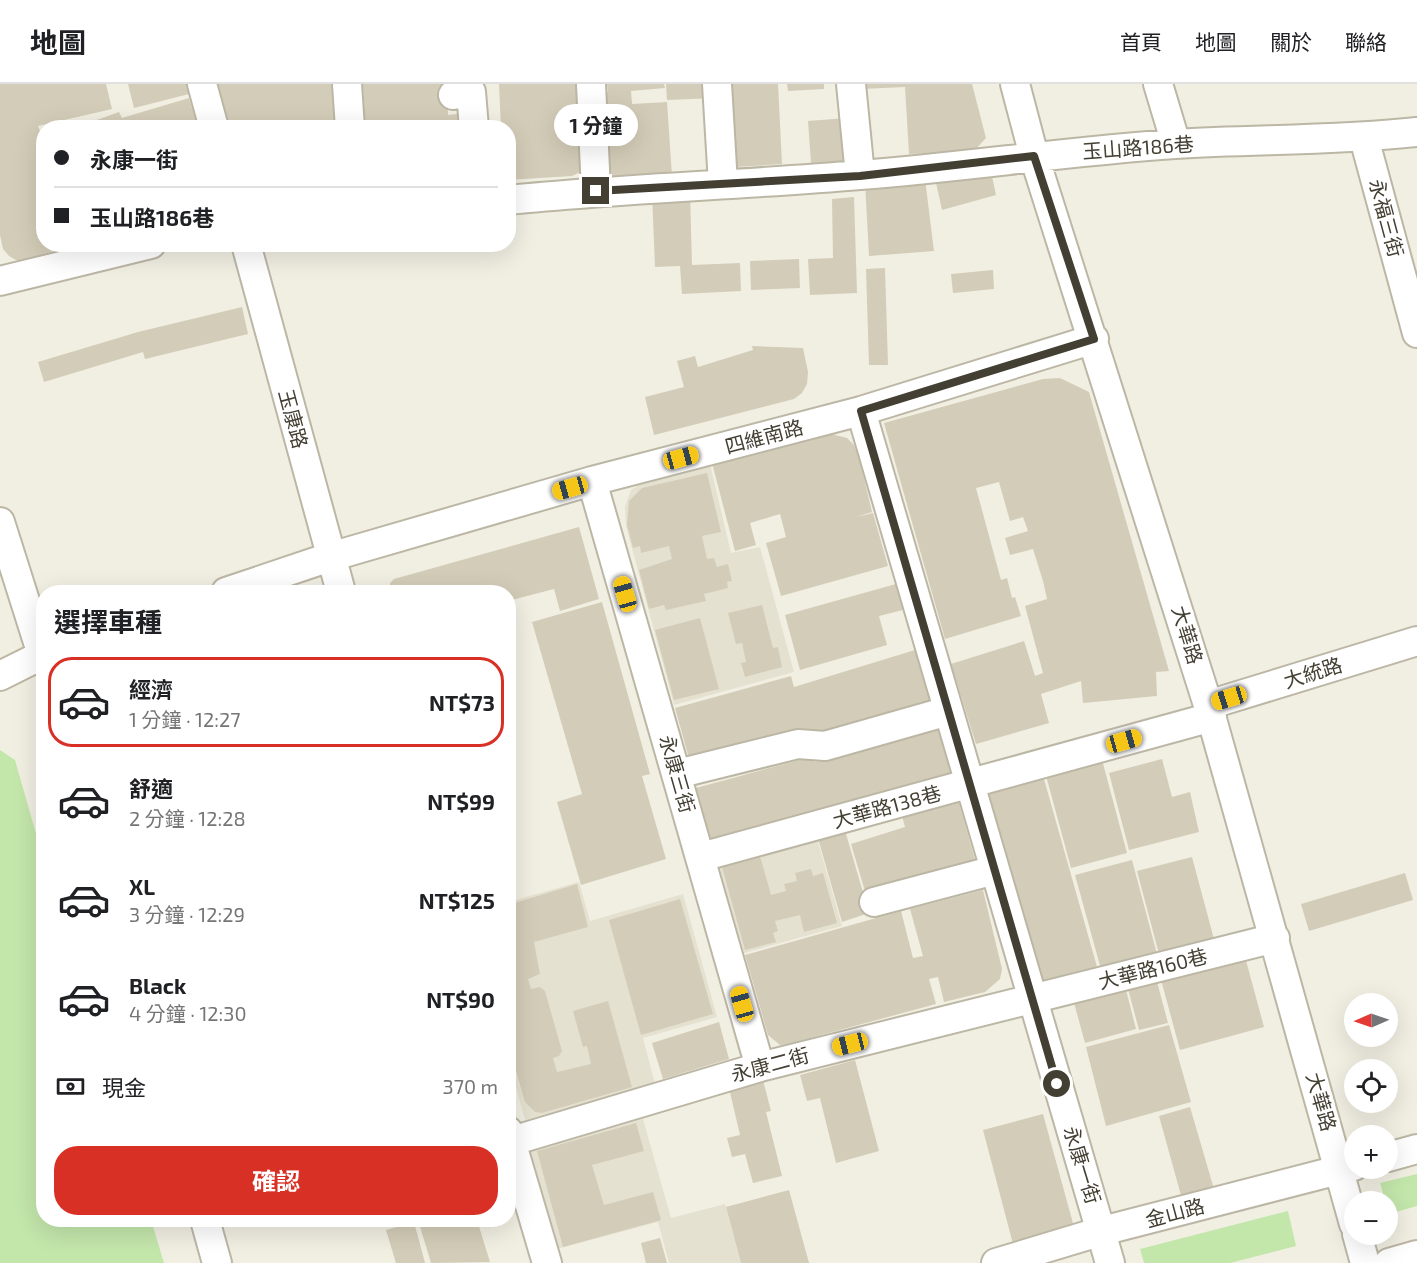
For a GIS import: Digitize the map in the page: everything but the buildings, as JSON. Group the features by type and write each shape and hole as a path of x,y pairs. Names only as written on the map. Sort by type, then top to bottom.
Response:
{"street":[{"path":"202,84 212,120"},
{"path":"347,84 349,120"},
{"path":"591,84 596,191"},
{"path":"717,84 723,184"},
{"path":"851,84 860,176"},
{"name":"大華路","path":"1015,84 1034,156 1094,339 1210,711 1275,938 1344,1158"},
{"path":"1158,84 1176,144"},
{"path":"453,95 471,92 473,120"},
{"name":"玉山路186巷","path":"516,199 596,191 860,176 1034,156 1176,144 1364,138 1417,132"},
{"name":"永福三街","path":"1364,138 1411,289 1417,333"},
{"path":"0,281 118,252"},
{"name":"玉康路","path":"248,252 339,585"},
{"name":"四維南路","path":"247,585 330,557 592,482 861,411 1094,339"},
{"name":"永康一街","path":"861,411 1110,1263"},
{"name":"永康三街","path":"592,482 760,1067"},
{"path":"0,522 6,568 36,640"},
{"name":"大統路","path":"1210,711 1417,641"},
{"path":"0,676 36,660"},
{"path":"677,774 798,744 825,746 948,711"},
{"name":"大華路138巷","path":"700,857 970,784 1210,711"},
{"path":"873,902 995,870"},
{"name":"大華路160巷","path":"1031,999 1275,938"},
{"name":"永康二街","path":"516,1134 760,1067 1031,999"},
{"path":"1398,1154 1417,1149"},
{"path":"516,1157 547,1263"},
{"name":"金山路","path":"996,1263 1102,1231 1344,1169"},
{"path":"207,1227 217,1263"},
{"path":"1360,1245 1365,1263"},
{"path":"1389,1263 1417,1255"}],"shaded area":[{"path":"710,464 731,553 760,547 794,672 674,705 626,526 625,507 631,490 639,485"},
{"path":"816,835 842,926 744,953 718,864"},
{"path":"579,882 590,921 683,894 717,1017 643,1038 655,1084 525,1120 516,1087 516,900"},
{"path":"643,1119 671,1218 725,1204 741,1263 669,1263 658,1222 557,1249 530,1151"}],"green space":[{"path":"0,750 15,760 36,834 36,1227 153,1227 164,1263 0,1263"},
{"path":"1417,1174 1417,1206 1398,1211 1398,1191 1382,1191 1380,1183"},
{"path":"1288,1211 1296,1246 1230,1263 1144,1263 1140,1249"}],"route":[{"path":"596,191 860,176 1034,156 1094,339 861,411 1057,1084"}]}
